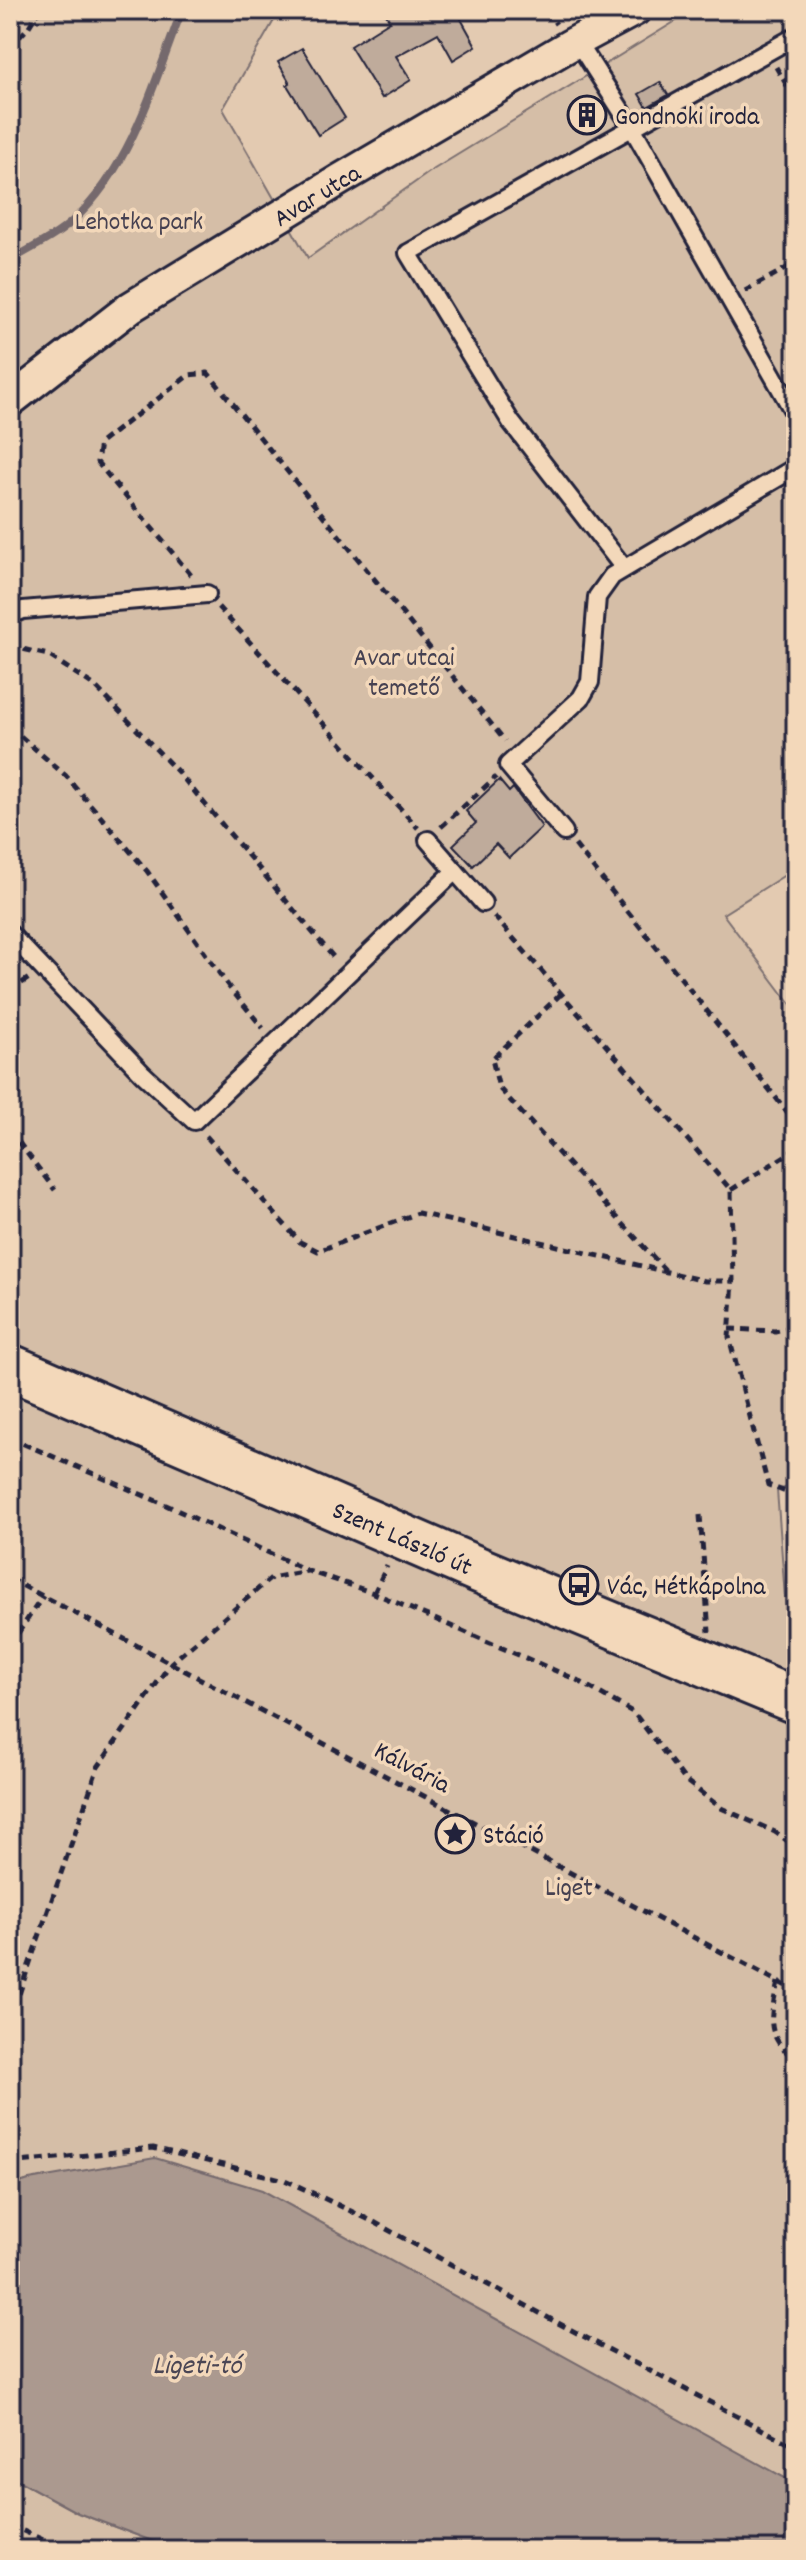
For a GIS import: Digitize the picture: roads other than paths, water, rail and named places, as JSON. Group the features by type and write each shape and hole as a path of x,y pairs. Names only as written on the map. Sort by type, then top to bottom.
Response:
{"main road":[{"name":"Szent László út","path":"10,1367 479,1570 796,1701"}],"street":[{"name":"Avar utca","path":"10,401 131,307 341,179 635,10"}],"lane":[{"path":"624,568 511,422 408,253 796,36"},
{"path":"577,41 633,129 796,416"},
{"path":"564,832 513,761 581,698 590,682 597,597 612,576 624,568 796,467"},
{"path":"10,615 23,610 207,594"},
{"path":"428,840 483,903"},
{"path":"10,934 143,1074 194,1121 455,871"}],"water":[{"name":"Ligeti-tó","path":"155,2158 262,2190 796,2484 796,2550 176,2550 78,2513 10,2476 10,2186"}],"waterway":[{"path":"10,261 63,229 86,208 105,184 136,128 182,10"}],"place":[{"name":"Gondnoki iroda","path":"587,115"},
{"name":"Vác, Hétkápolna","path":"579,1585"},
{"name":"Stáció","path":"455,1834"}],"park label":[{"name":"Lehotka park","path":"139,220"},
{"name":"Avar utcai temető","path":"404,671"},
{"name":"Liget","path":"569,1886"}]}
